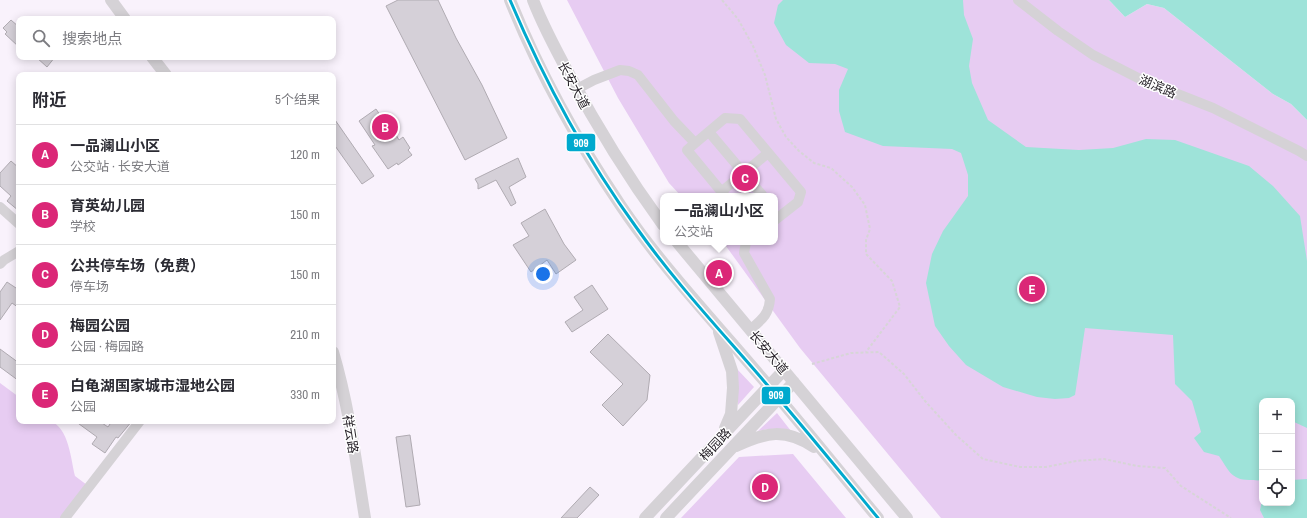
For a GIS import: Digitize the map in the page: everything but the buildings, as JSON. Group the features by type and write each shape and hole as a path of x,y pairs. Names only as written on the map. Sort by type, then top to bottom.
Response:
{"main road":[{"path":"111,0 123,16"},
{"name":"长安大道","path":"510,0 518,21 545,77 596,168 622,207 653,249 878,518"},
{"name":"长安大道","path":"533,0 552,44 576,89 639,193 660,221"},
{"path":"154,60 164,72"},
{"name":"长安大道","path":"679,245 907,518"},
{"path":"716,325 732,371 733,388 731,414 719,440"},
{"name":"祥云路","path":"336,363 346,400 364,518"},
{"name":"梅园路","path":"645,518 784,370"},
{"name":"梅园路","path":"666,518 794,382"},
{"path":"730,449 758,437 779,433 796,437 825,454"}],"street":[{"name":"湖滨路","path":"1018,0 1058,31 1093,55 1142,80 1213,108 1299,150 1307,156"},
{"path":"576,89 620,70 629,70 638,75 674,121 695,143"},
{"path":"722,193 687,150 726,118 740,120 801,192 798,202 778,215"},
{"path":"709,132 760,193"},
{"path":"724,193 768,153"},
{"path":"0,207 16,221"},
{"path":"745,245 744,253 770,299 770,305 765,317 750,330"},
{"path":"0,264 16,253"},
{"path":"65,518 138,424"}],"path":[{"path":"722,0 738,19 753,46 765,76 776,119 786,137 799,152 814,163 831,168 852,186 865,205 870,229 866,240 866,254 892,281 900,307 866,352"},
{"path":"812,364 851,353 879,352 904,374 925,401 956,435 983,459 1020,467 1046,467 1076,461 1104,459 1137,466 1165,468 1181,486 1231,518"}],"shaded area":[{"path":"567,0 1109,0 1125,17 1147,4 1164,8 1273,94 1291,104 1307,120 1307,518 941,518 800,348 725,245 778,245 778,193 678,193 669,183 618,98"},
{"path":"783,0 963,0 964,15 973,39 969,66 972,83 988,120 1026,147 1079,150 1113,148 1146,139 1175,140 1249,166 1273,186 1300,216 1307,261 1307,428 1295,422 1295,398 1259,398 1259,480 1243,480 1234,476 1219,456 1204,452 1194,438 1201,432 1192,401 1175,384 1173,335 1085,328 1075,395 1069,398 1055,399 1037,397 1003,387 966,365 949,346 935,326 926,283 932,254 943,231 968,196 968,175 961,153 952,149 883,146 845,132 839,111 839,90 848,69 835,64 809,63 786,45 774,23 778,5"},
{"path":"1109,0 1307,0 1307,120 1291,104 1273,94 1164,8 1147,4 1125,17"},
{"path":"737,369 754,387 738,405"},
{"path":"0,383 16,395 16,424 56,424 65,437 68,445 75,476 87,485 62,518 0,518"},
{"path":"777,413 791,431 769,429 758,431"},
{"path":"793,454 846,518 681,518 739,457"},
{"path":"1307,479 1307,518 1264,518 1260,510 1261,506 1295,506 1295,480"}],"transit line":[{"name":"909","path":"510,0 551,89 583,146 636,227 682,286 792,414 878,518"}],"place":[{"name":"育英幼儿园","path":"385,127"},
{"name":"公共停车场（免费）","path":"745,178"},
{"name":"一品澜山小区","path":"719,273"},
{"name":"白龟湖国家城市湿地公园","path":"1032,289"},
{"name":"梅园公园","path":"765,487"}]}
